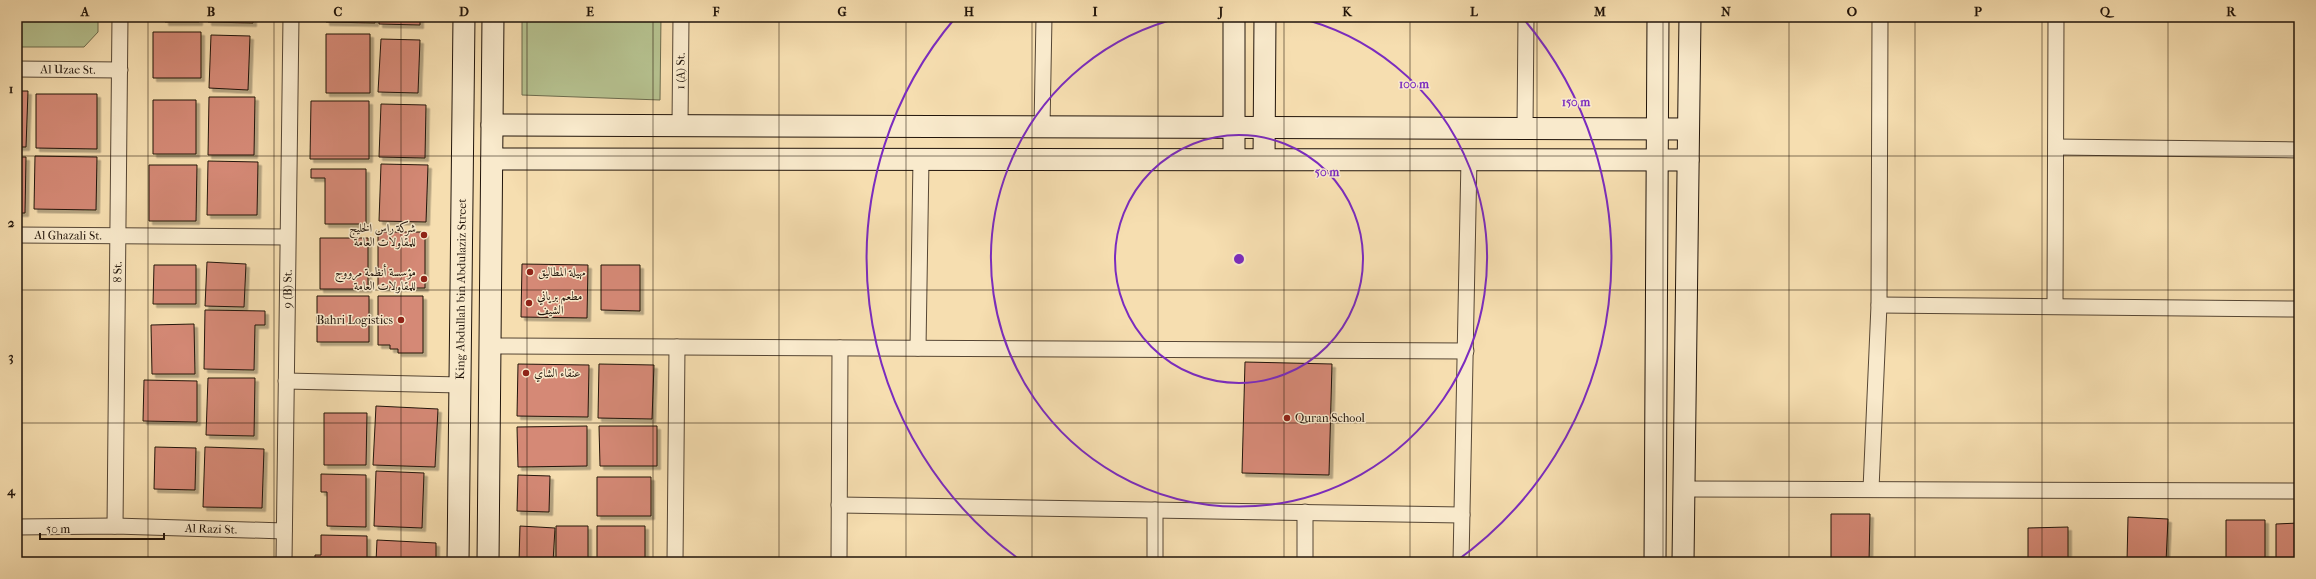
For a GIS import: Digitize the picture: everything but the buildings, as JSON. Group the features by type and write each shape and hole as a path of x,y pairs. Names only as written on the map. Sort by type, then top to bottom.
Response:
{"main road":[{"name":"King Abdullah bin Abdulaziz Street","path":"458,562 464,17"},
{"path":"488,562 493,17"},
{"path":"1234,17 1234,159"},
{"path":"1264,159 1266,17"},
{"path":"1655,562 1658,17"},
{"path":"1683,562 1690,17"},
{"path":"492,125 1688,129"},
{"path":"492,159 1688,160"}],"street":[{"name":"8 St.","path":"115,526 120,17"},
{"name":"9 (B) St.","path":"284,562 291,17"},
{"name":"1 (A) St.","path":"680,125 681,17"},
{"path":"1042,127 1044,17"},
{"path":"1524,128 1526,17"},
{"path":"1871,489 1879,305 1880,17"},
{"path":"2055,306 2056,17"},
{"name":"Al Uzae St.","path":"17,69 120,70"},
{"path":"2056,147 2299,150"},
{"path":"918,348 921,159"},
{"path":"1461,562 1469,159"},
{"name":"Al Ghazali St.","path":"17,235 287,237"},
{"path":"1879,305 2299,309"},
{"path":"490,346 1466,351"},
{"path":"675,562 677,347"},
{"path":"839,562 840,348"},
{"path":"286,381 460,385"},
{"path":"1684,489 2299,491"},
{"path":"839,505 1462,515"},
{"path":"1155,510 1155,562"},
{"path":"1305,512 1305,562"},
{"name":"Al Razi St.","path":"17,527 115,526 284,531"}],"green space":[{"path":"17,17 98,17 98,32 84,47 17,47"},
{"path":"522,17 661,17 660,100 522,95"}],"place":[{"name":"شركة راس الخليج للمقاولات العامة","path":"424,235"},
{"name":"مهيلة المطاليق","path":"530,272"},
{"name":"مؤسسة أنظمة مرووج للمقاولات العامة","path":"424,279"},
{"name":"مطعم برياني الشيف","path":"529,303"},
{"name":"Bahri Logistics","path":"401,320"},
{"name":"عنقاء الشاي","path":"526,373"},
{"name":"Quran School","path":"1287,418"}]}
